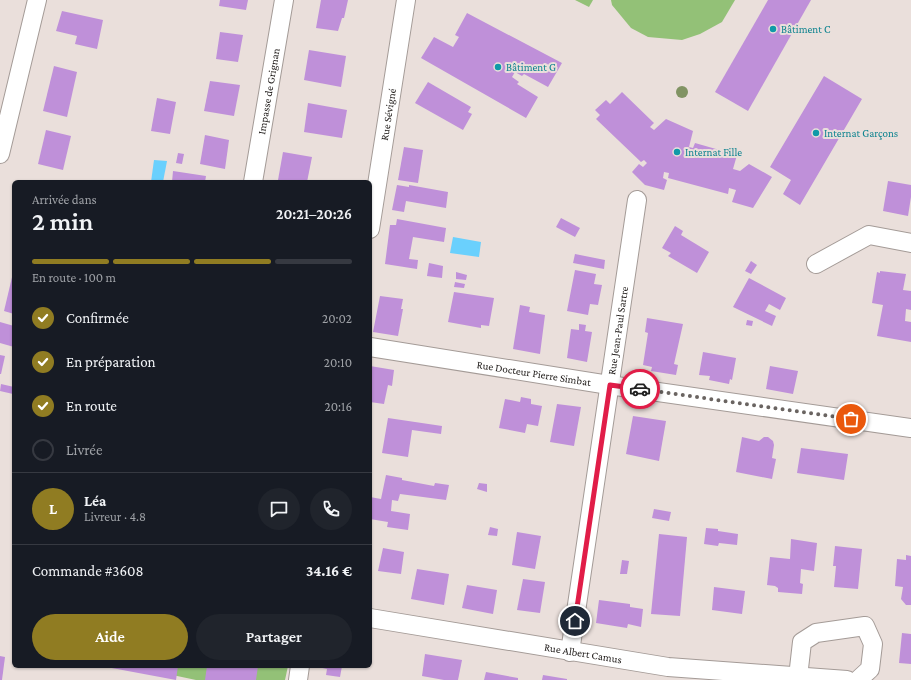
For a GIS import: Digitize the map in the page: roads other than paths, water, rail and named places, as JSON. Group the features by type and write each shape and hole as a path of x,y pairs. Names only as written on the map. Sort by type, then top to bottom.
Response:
{"street":[{"path":"0,154 5,111 37,0"},
{"name":"Impasse de Grignan","path":"253,180 284,0"},
{"name":"Rue Sévigné","path":"372,216 406,0"},
{"name":"Rue Jean-Paul Sartre","path":"570,652 637,200"},
{"path":"816,264 869,236 911,243"},
{"name":"Rue Docteur Pierre Simbat","path":"372,347 610,385 911,428"},
{"name":"Rue Albert Camus","path":"372,618 668,668 847,680"},
{"path":"798,677 802,642 816,632 865,626 873,644 870,669 858,680"},
{"path":"298,680 300,668"}],"water":[{"path":"154,160 167,161 163,180 151,180"},
{"path":"453,237 481,242 479,257 450,253"}],"place":[{"name":"Bâtiment C","path":"773,29"},
{"name":"Bâtiment G","path":"498,67"},
{"name":"Internat Garçons","path":"816,133"},
{"name":"Internat Fille","path":"677,152"}]}
